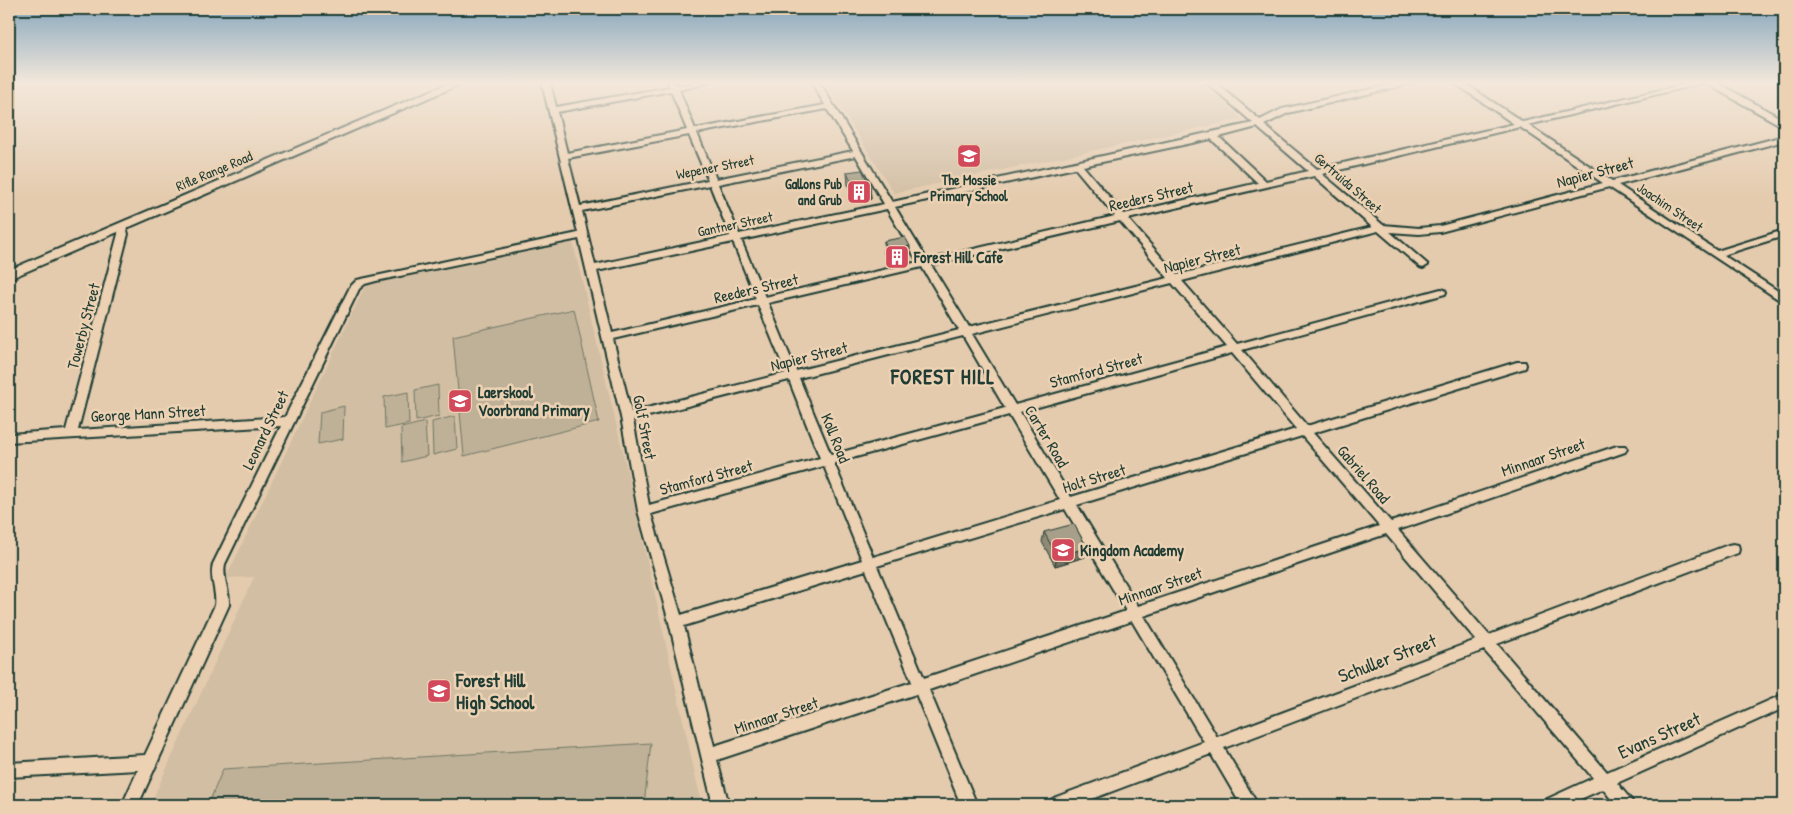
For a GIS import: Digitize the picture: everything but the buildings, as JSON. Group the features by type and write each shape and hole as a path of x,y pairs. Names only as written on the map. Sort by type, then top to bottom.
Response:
{"main road":[{"name":"Rifle Range Road","path":"9,275 369,121"}],"street":[{"name":"Golf Street","path":"555,121 627,417 644,511 676,622 721,805"},
{"name":"Koll Road","path":"688,121 969,805"},
{"path":"563,156 751,121"},
{"name":"Carter Road","path":"839,121 1250,805"},
{"name":"Gertruida Street","path":"1255,121 1422,265"},
{"name":"Gantner Street","path":"592,269 1212,136 1265,121"},
{"name":"Joachim Street","path":"1516,121 1784,300"},
{"name":"Reeders Street","path":"608,337 1539,121"},
{"path":"1212,136 1265,185"},
{"name":"Napier Street","path":"627,417 1378,228 1419,231 1440,229 1784,138"},
{"name":"Wepener Street","path":"577,209 858,153"},
{"name":"Gabriel Road","path":"1076,164 1626,805"},
{"name":"Towerby Street","path":"71,434 123,234 122,226"},
{"path":"1716,254 1784,233"},
{"name":"Leonard Street","path":"130,805 222,605 224,598 217,576 219,564 352,291 361,282 375,278 584,235"},
{"name":"Stamford Street","path":"644,511 1441,292"},
{"name":"Holt Street","path":"676,622 868,562 1069,503 1521,365"},
{"name":"George Mann Street","path":"9,438 290,421"},
{"name":"Minnaar Street","path":"709,755 1621,449"},
{"name":"Schuller Street","path":"1056,805 1733,550"},
{"name":"Evans Street","path":"1550,805 1784,701"},
{"path":"9,770 150,762"}],"shaded area":[{"path":"849,121 1233,121 894,193"},
{"name":"Forest Hill High School","path":"573,243 622,448 702,805 150,805 254,577 226,578 364,288 367,285"},
{"path":"574,309 599,422 464,456 453,336"},
{"path":"438,385 439,416 416,421 415,390"},
{"path":"408,392 409,424 385,429 384,397"},
{"path":"344,406 343,439 318,444 320,412"},
{"path":"455,416 457,449 433,455 432,422"},
{"path":"425,422 427,456 402,462 401,428"},
{"path":"651,743 644,805 208,805 223,769"}],"place":[{"name":"The Mossie Primary School","path":"969,156"},
{"name":"Gallons Pub and Grub","path":"859,192"},
{"name":"Forest Hill Cafe","path":"897,257"},
{"name":"Laerskool Voorbrand Primary","path":"460,401"},
{"name":"Kingdom Academy","path":"1063,550"},
{"name":"Forest Hill High School","path":"439,691"}],"district":[{"name":"FOREST HILL","path":"943,377"}]}
